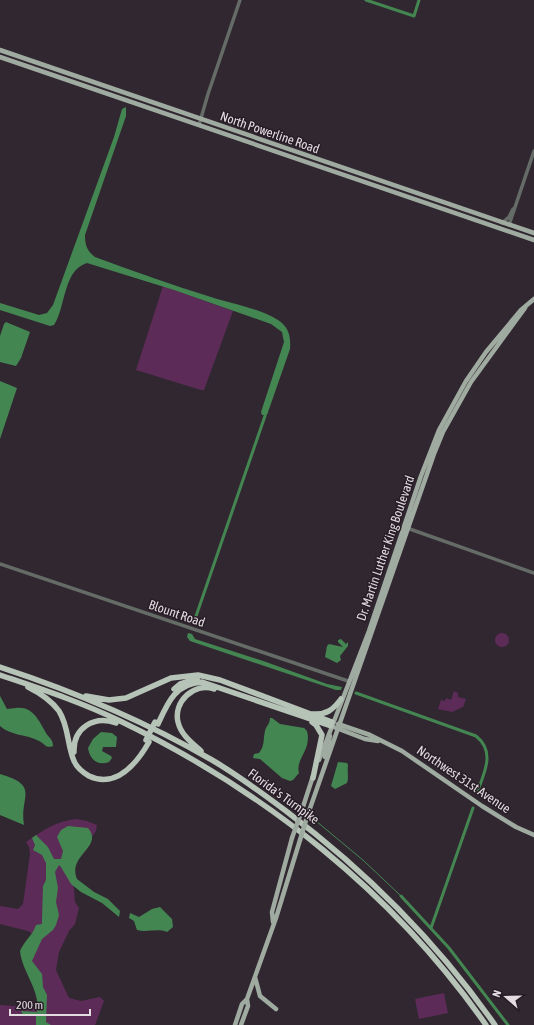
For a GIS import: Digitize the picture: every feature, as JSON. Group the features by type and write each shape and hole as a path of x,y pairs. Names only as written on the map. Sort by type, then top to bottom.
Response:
{"highway":[{"name":"Florida's Turnpike","path":"0,667 67,691 128,716 212,760 253,786 350,861 386,896 454,970 495,1025"},
{"name":"Florida's Turnpike","path":"0,675 74,702 135,729 228,780 283,819 346,868 415,936 445,970 486,1025"},
{"path":"67,691 100,700 118,700 134,696 171,678 198,675 214,678 270,699 308,716 322,735 313,778"},
{"path":"156,723 165,700 174,688 180,684 195,679 208,679 270,699"},
{"path":"14,680 44,696 53,703 64,722 74,763 81,771 92,777 104,779 125,771 138,758 173,694 180,689 195,683 208,684 331,724"},
{"path":"212,760 188,740 181,730 177,713 185,696 192,691 209,687 252,702 263,703"},
{"path":"308,716 326,713 335,707 341,699"},
{"path":"135,729 106,720 92,721 85,725 76,739 74,746 76,758 87,772 99,775 111,774 129,764 147,741"}],"main road":[{"name":"North Powerline Road","path":"0,50 534,234"},
{"name":"North Powerline Road","path":"0,57 534,240"},
{"path":"117,97 122,95 136,100 141,98"},
{"path":"267,148 277,146"},
{"path":"275,151 285,148"},
{"path":"493,226 509,225"},
{"path":"508,231 519,229"},
{"name":"Dr. Martin Luther King Boulevard","path":"273,922 322,773 375,624 382,591 405,527 434,454 458,404 482,365 525,308 534,299"},
{"name":"Dr. Martin Luther King Boulevard","path":"273,922 272,912 292,838 331,724 379,606 435,439 466,381 497,338 520,310 525,308"},
{"path":"458,404 458,400 466,381"},
{"path":"322,773 332,730 331,724"},
{"name":"Northwest 31st Avenue","path":"331,724 370,735 381,742 402,751 516,827 534,835"},
{"path":"241,1025 248,1006 247,999 273,922"},
{"path":"254,977 260,996 276,1009"},
{"path":"235,1025 242,1004 247,999"}],"street":[{"path":"199,125 240,0"},
{"path":"509,225 534,151"},
{"path":"502,223 509,217 516,204"},
{"path":"405,527 534,573"},
{"name":"Blount Road","path":"0,564 348,681"}],"shaded area":[{"path":"126,107 126,116 85,235 87,248 95,257 182,288 254,309 271,316 282,323 287,329 290,340 290,349 267,415 262,415 261,412 284,342 282,332 271,324 174,290 87,263 79,267 73,273 54,325 50,326 0,310 0,303 39,315 47,313 53,305 114,137 122,109"},
{"path":"163,286 233,311 204,390 136,370"},
{"path":"6,322 30,332 21,358 16,366 0,362 0,336"},
{"path":"0,381 17,388 0,439"},
{"path":"188,633 192,634 195,639 327,684 342,687 341,690 336,690 190,641 187,637"},
{"path":"499,633 505,633 509,637 509,643 505,647 499,647 495,643 495,637"},
{"path":"341,639 346,644 348,642 348,646 340,656 341,660 337,663 325,657 327,646 329,644 343,647 338,642 338,640"},
{"path":"454,691 458,693 458,697 466,699 463,707 452,712 438,709 441,700 445,701 446,698 451,700"},
{"path":"0,696 7,709 27,709 35,715 52,740 53,746 47,746 34,739 9,732 0,726"},
{"path":"270,718 280,724 304,728 307,731 308,738 306,749 299,763 299,773 293,780 290,781 282,778 260,759 253,758 254,754 259,753 262,748 265,731"},
{"path":"101,732 112,733 117,737 116,747 103,747 102,751 112,758 109,762 105,763 95,761 88,748 93,739"},
{"path":"338,762 347,763 348,779 347,783 335,789 331,786"},
{"path":"0,774 13,778 24,788 26,793 23,815 24,825 0,815"},
{"path":"77,819 97,825 96,831 72,865 75,902 79,908 75,924 69,931 59,952 56,970 69,998 81,1001 100,997 104,1001 95,1025 0,1025 0,1005 43,1008 25,961 34,935 28,931 0,924 0,906 18,909 23,904 30,854 29,847 26,842 56,824"},
{"path":"68,826 88,828 92,835 92,841 80,857 77,864 75,871 77,879 94,892 108,899 120,911 119,917 102,903 81,892 71,884 59,865 55,872 58,888 56,902 59,915 53,930 42,939 32,961 42,974 43,987 47,995 46,1022 51,1025 36,1025 36,1015 23,1015 21,1011 37,1012 38,1004 34,989 21,959 20,951 36,925 42,924 43,886 46,880 46,863 42,855 33,850 35,845 32,838 36,835 48,847 54,859 61,859 63,851 57,837 61,830"},
{"path":"160,907 172,919 173,927 167,932 160,930 137,930 134,921 129,918 130,913 139,917 152,909"},
{"path":"444,993 448,1013 419,1019 415,999"}],"waterway":[{"path":"366,0 414,16 419,0"},
{"path":"194,622 265,416"},
{"path":"356,693 476,736 486,749 487,756 487,763 477,793"},
{"path":"431,928 473,808"},
{"path":"313,823 316,821 364,861 401,896"},
{"path":"401,896 449,948 508,1025"}]}
